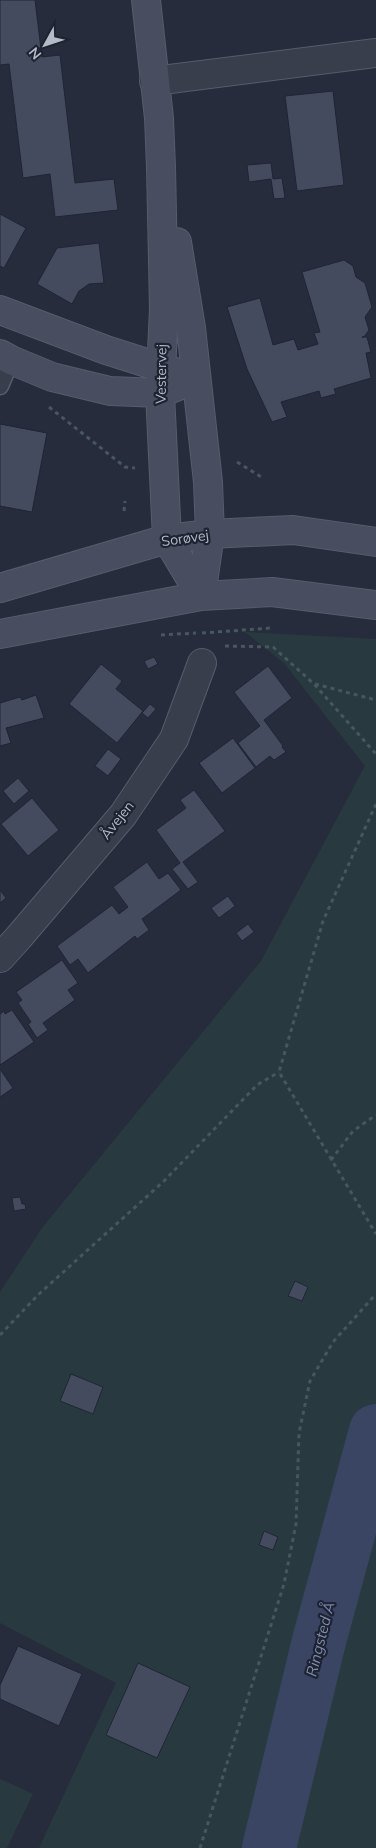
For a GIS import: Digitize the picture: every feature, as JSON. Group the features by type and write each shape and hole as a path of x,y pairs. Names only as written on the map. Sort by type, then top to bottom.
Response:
{"main road":[{"name":"Vestervej","path":"146,0 161,167 164,309 160,393 168,539 201,596"},
{"path":"161,167 176,235 187,306 208,482 210,534 201,596"},
{"path":"0,310 106,350 196,378"},
{"path":"5,357 52,376 105,389 160,393 196,378"},
{"name":"Sorøvej","path":"0,588 168,539 210,534 293,530 376,542"},
{"path":"0,634 201,596 272,592 376,605"}],"street":[{"path":"154,81 376,53"},
{"name":"Åvejen","path":"0,958 123,815 174,740 212,654"}],"lane":[{"path":"0,386 5,357"}],"path":[{"path":"49,407 125,467 164,472"},
{"path":"237,462 263,478"},
{"path":"124,511 125,501"},
{"path":"161,635 271,628"},
{"path":"212,654 273,647 314,684 376,754"},
{"path":"314,684 376,700"},
{"path":"0,1335 39,1294 164,1181 257,1085 279,1072 323,921 376,804"},
{"path":"279,1072 376,1234"},
{"path":"331,1160 353,1131 376,1115"},
{"path":"200,1848 284,1584 296,1524 299,1434 310,1381 333,1342 376,1294"}],"shaded area":[{"path":"245,632 376,639 376,1848 39,1848 116,1683 0,1623 0,1292 42,1228 261,961 365,766 284,663"},
{"path":"0,1779 33,1794 7,1848 0,1848"}],"building":[{"path":"0,0 35,0 42,57 60,55 75,183 114,179 118,210 55,217 50,174 23,178 9,64 0,65"},
{"path":"333,91 344,185 297,191 285,96"},
{"path":"271,163 273,179 282,178 285,198 274,199 271,179 249,182 247,165"},
{"path":"0,214 26,228 4,268 0,266"},
{"path":"99,243 104,283 89,284 79,291 72,304 37,284 57,248"},
{"path":"344,260 353,266 356,277 365,283 372,307 365,317 369,330 364,337 367,337 371,352 366,353 371,378 334,389 336,394 321,398 319,391 281,402 287,417 272,422 247,369 227,307 260,298 273,345 294,339 298,350 318,344 314,333 320,332 302,272"},
{"path":"0,424 47,433 32,512 0,506"},
{"path":"154,657 158,664 148,669 144,661"},
{"path":"101,664 122,681 116,689 143,711 117,743 69,704"},
{"path":"268,666 292,698 264,720 286,752 274,760 270,756 256,767 238,743 260,726 234,692"},
{"path":"36,695 44,718 6,728 11,743 0,746 0,703 20,697 22,700"},
{"path":"150,704 156,709 148,718 142,713"},
{"path":"233,738 255,768 222,793 199,763"},
{"path":"108,749 121,759 108,776 95,766"},
{"path":"18,778 29,791 14,804 3,791"},
{"path":"194,790 225,831 183,862 198,882 188,889 172,869 180,863 156,830 186,808 180,800"},
{"path":"32,798 59,830 28,856 1,824"},
{"path":"147,862 159,879 168,873 181,890 142,919 149,930 137,939 135,936 88,973 78,959 70,965 57,946 112,905 119,914 128,907 113,887"},
{"path":"0,890 6,898 0,903"},
{"path":"228,896 235,906 219,918 211,908"},
{"path":"248,924 254,932 242,941 236,933"},
{"path":"62,960 78,983 68,990 75,1000 43,1023 48,1030 37,1038 28,1024 31,1022 18,1003 22,1000 16,992"},
{"path":"12,1010 34,1042 0,1065 0,1014 4,1011 5,1014"},
{"path":"0,1069 13,1088 0,1097"},
{"path":"20,1197 26,1209 14,1211 12,1198"},
{"path":"295,1281 308,1287 302,1301 288,1296"},
{"path":"71,1374 103,1387 93,1414 60,1401"},
{"path":"264,1531 278,1537 273,1550 259,1545"},
{"path":"18,1646 82,1674 59,1726 0,1699 0,1685"},
{"path":"138,1663 190,1687 157,1758 106,1735"}],"waterway":[{"name":"Ringsted Å","path":"269,1848 319,1641 376,1431"}]}
